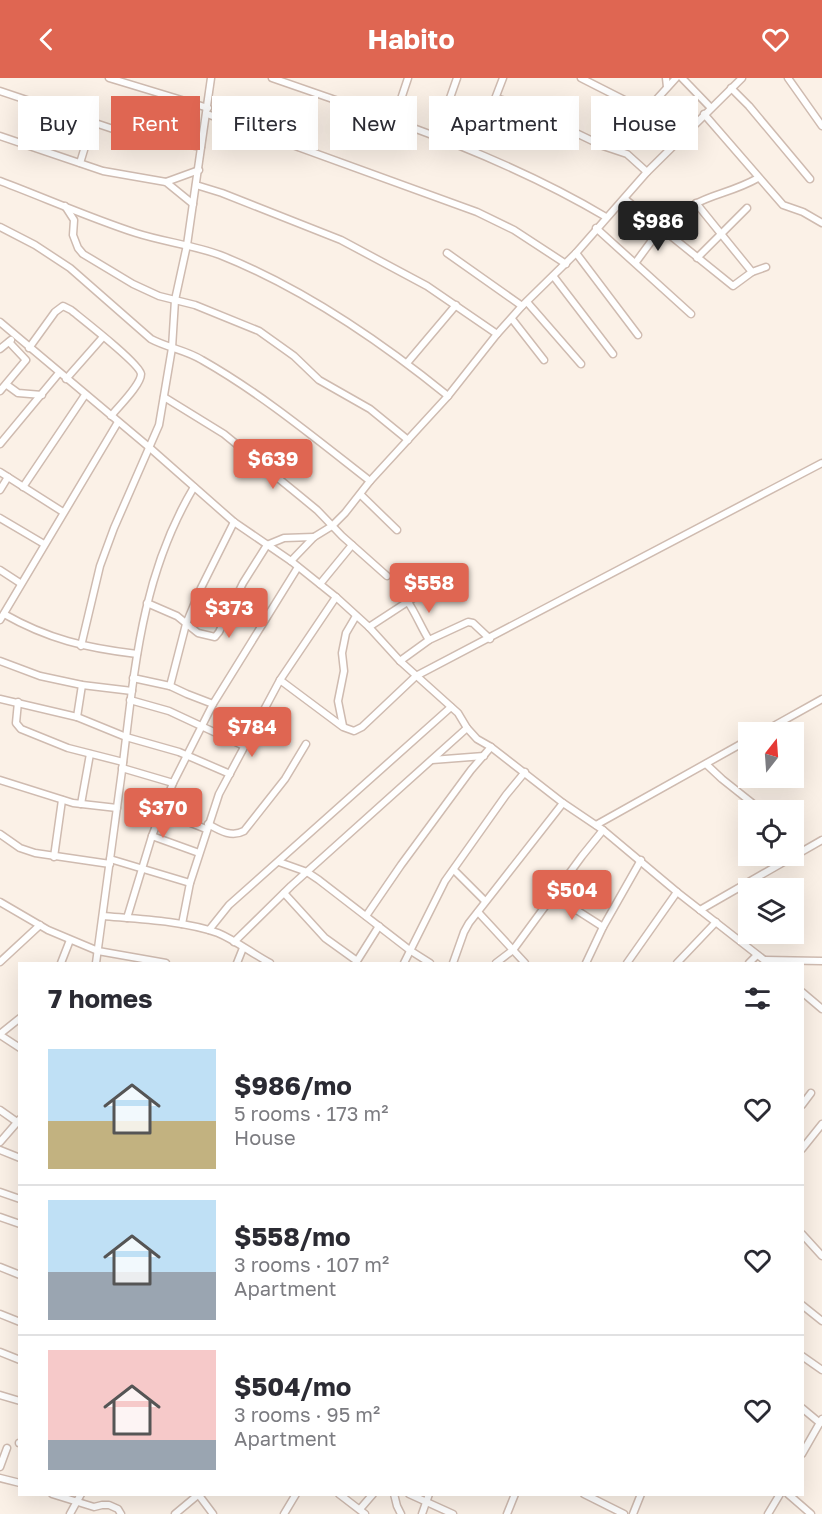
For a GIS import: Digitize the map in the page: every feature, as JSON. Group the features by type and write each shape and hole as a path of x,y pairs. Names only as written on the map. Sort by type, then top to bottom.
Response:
{"street":[{"path":"109,78 208,111 477,212 514,230 566,264"},
{"path":"81,646 100,566 123,506 159,425 172,348 175,300 187,245 212,78"},
{"path":"272,78 330,98"},
{"path":"402,96 408,78"},
{"path":"451,96 457,78"},
{"path":"496,96 503,78"},
{"path":"581,78 616,96"},
{"path":"666,78 667,87"},
{"path":"659,96 676,78"},
{"path":"682,78 711,108"},
{"path":"698,120 742,78"},
{"path":"788,78 822,126"},
{"path":"731,88 755,112 810,179"},
{"path":"0,91 18,97"},
{"path":"704,114 783,205 803,212 822,224"},
{"path":"99,126 201,147"},
{"path":"579,134 627,154 647,172"},
{"path":"0,136 115,174 166,182 198,170"},
{"path":"80,163 84,150"},
{"path":"291,561 314,537 332,526 361,495 370,481 448,396 497,334 554,277 669,150"},
{"path":"475,151 572,197 606,217"},
{"path":"636,262 684,209 726,190 744,186 758,178"},
{"path":"0,181 135,233 221,255 316,303 407,363 448,396"},
{"path":"166,182 193,204"},
{"path":"196,185 341,240 420,282 497,334"},
{"path":"625,199 733,286 752,272 766,267"},
{"path":"696,203 752,272"},
{"path":"65,205 74,220 74,235 78,248 83,254 133,284 159,296 213,311 259,331 294,357 319,380 370,409 408,440"},
{"path":"697,258 747,208"},
{"path":"0,227 53,255 151,339 191,353 203,360 263,400 370,481"},
{"path":"596,228 691,314"},
{"path":"447,253 525,304 581,364"},
{"path":"576,253 638,335"},
{"path":"554,277 613,354"},
{"path":"407,363 456,305"},
{"path":"29,348 55,312 63,306 71,310 129,358 141,373 136,386 111,416"},
{"path":"512,319 544,360"},
{"path":"0,322 234,522 291,561 336,597 369,627 400,662 458,713 477,739 603,830 766,962 822,961"},
{"path":"0,349 16,336"},
{"path":"66,379 103,337"},
{"path":"0,391 26,360 9,342"},
{"path":"0,444 59,373"},
{"path":"7,385 18,393 42,395"},
{"path":"23,487 85,395"},
{"path":"164,397 224,435 300,496 387,576"},
{"path":"118,422 2,617 81,646 136,654"},
{"path":"280,680 343,727 354,731 362,727 416,676 822,463"},
{"path":"0,472 63,512"},
{"path":"0,490 8,477"},
{"path":"96,962 136,654 147,603 168,534 194,487"},
{"path":"361,495 397,530"},
{"path":"0,518 44,544"},
{"path":"170,686 186,624 234,522"},
{"path":"147,603 173,613 198,633 212,638 216,636 243,583 267,545 284,538 314,537"},
{"path":"320,584 352,544"},
{"path":"127,918 160,811 201,725 298,567"},
{"path":"0,570 20,584"},
{"path":"369,627 438,582"},
{"path":"182,924 190,884 219,794 280,680 336,597"},
{"path":"408,602 429,640"},
{"path":"343,727 338,701 344,671 343,642 356,616"},
{"path":"400,662 429,640 470,622 490,639"},
{"path":"0,661 40,676 82,685 132,691"},
{"path":"133,678 170,686 213,704"},
{"path":"77,717 82,685"},
{"path":"0,699 77,717 126,737 188,755 230,774"},
{"path":"781,722 822,699"},
{"path":"130,700 170,711 244,746"},
{"path":"18,702 15,718 21,729 68,748 173,783"},
{"path":"208,930 225,909 451,707"},
{"path":"234,942 284,893 467,728"},
{"path":"160,811 231,834 240,834 285,779 306,744"},
{"path":"596,825 738,746"},
{"path":"366,916 401,865 491,747"},
{"path":"81,804 90,754"},
{"path":"432,760 483,756"},
{"path":"706,764 749,800"},
{"path":"405,962 439,891 506,795 525,772"},
{"path":"0,780 62,800 117,808"},
{"path":"54,857 62,800"},
{"path":"453,962 464,932 485,901 563,802"},
{"path":"497,962 513,950 603,830"},
{"path":"0,834 20,848 54,857 110,861 141,867 190,884"},
{"path":"152,836 199,853"},
{"path":"804,849 822,840"},
{"path":"586,962 603,927 641,860"},
{"path":"279,862 307,872 428,962"},
{"path":"700,910 774,866"},
{"path":"454,870 485,901"},
{"path":"628,962 677,892"},
{"path":"284,893 325,938 357,962 379,926"},
{"path":"553,895 603,927"},
{"path":"0,902 40,926 98,951 160,962"},
{"path":"478,912 524,962"},
{"path":"103,916 182,924 208,930 268,962"},
{"path":"678,962 716,922"},
{"path":"0,962 40,926"},
{"path":"61,962 70,940"},
{"path":"237,962 243,948"},
{"path":"750,962 757,955"},
{"path":"804,994 822,1009"},
{"path":"18,1020 0,1034 18,1047"},
{"path":"804,1102 811,1093"},
{"path":"0,1110 18,1124 0,1142"},
{"path":"804,1146 822,1124"},
{"path":"0,1150 18,1157"},
{"path":"0,1192 18,1197"},
{"path":"0,1217 18,1223"},
{"path":"804,1236 822,1256"},
{"path":"0,1267 18,1274"},
{"path":"804,1307 822,1321"},
{"path":"0,1314 18,1321"},
{"path":"0,1352 18,1359"},
{"path":"804,1357 822,1370"},
{"path":"0,1395 18,1400"},
{"path":"804,1410 819,1424 822,1437"},
{"path":"804,1451 819,1424"},
{"path":"0,1467 7,1448"},
{"path":"0,1478 18,1482"},
{"path":"58,1496 94,1507 109,1505 118,1509 121,1514"},
{"path":"70,1514 80,1496"},
{"path":"175,1514 197,1496"},
{"path":"200,1496 213,1514"},
{"path":"284,1514 295,1496"},
{"path":"342,1496 363,1512 372,1496"},
{"path":"394,1496 401,1514"},
{"path":"413,1496 453,1514"},
{"path":"422,1514 428,1496"},
{"path":"507,1514 514,1496"},
{"path":"588,1496 624,1514"},
{"path":"633,1514 640,1496"},
{"path":"768,1514 779,1496"},
{"path":"790,1496 811,1514"}]}
